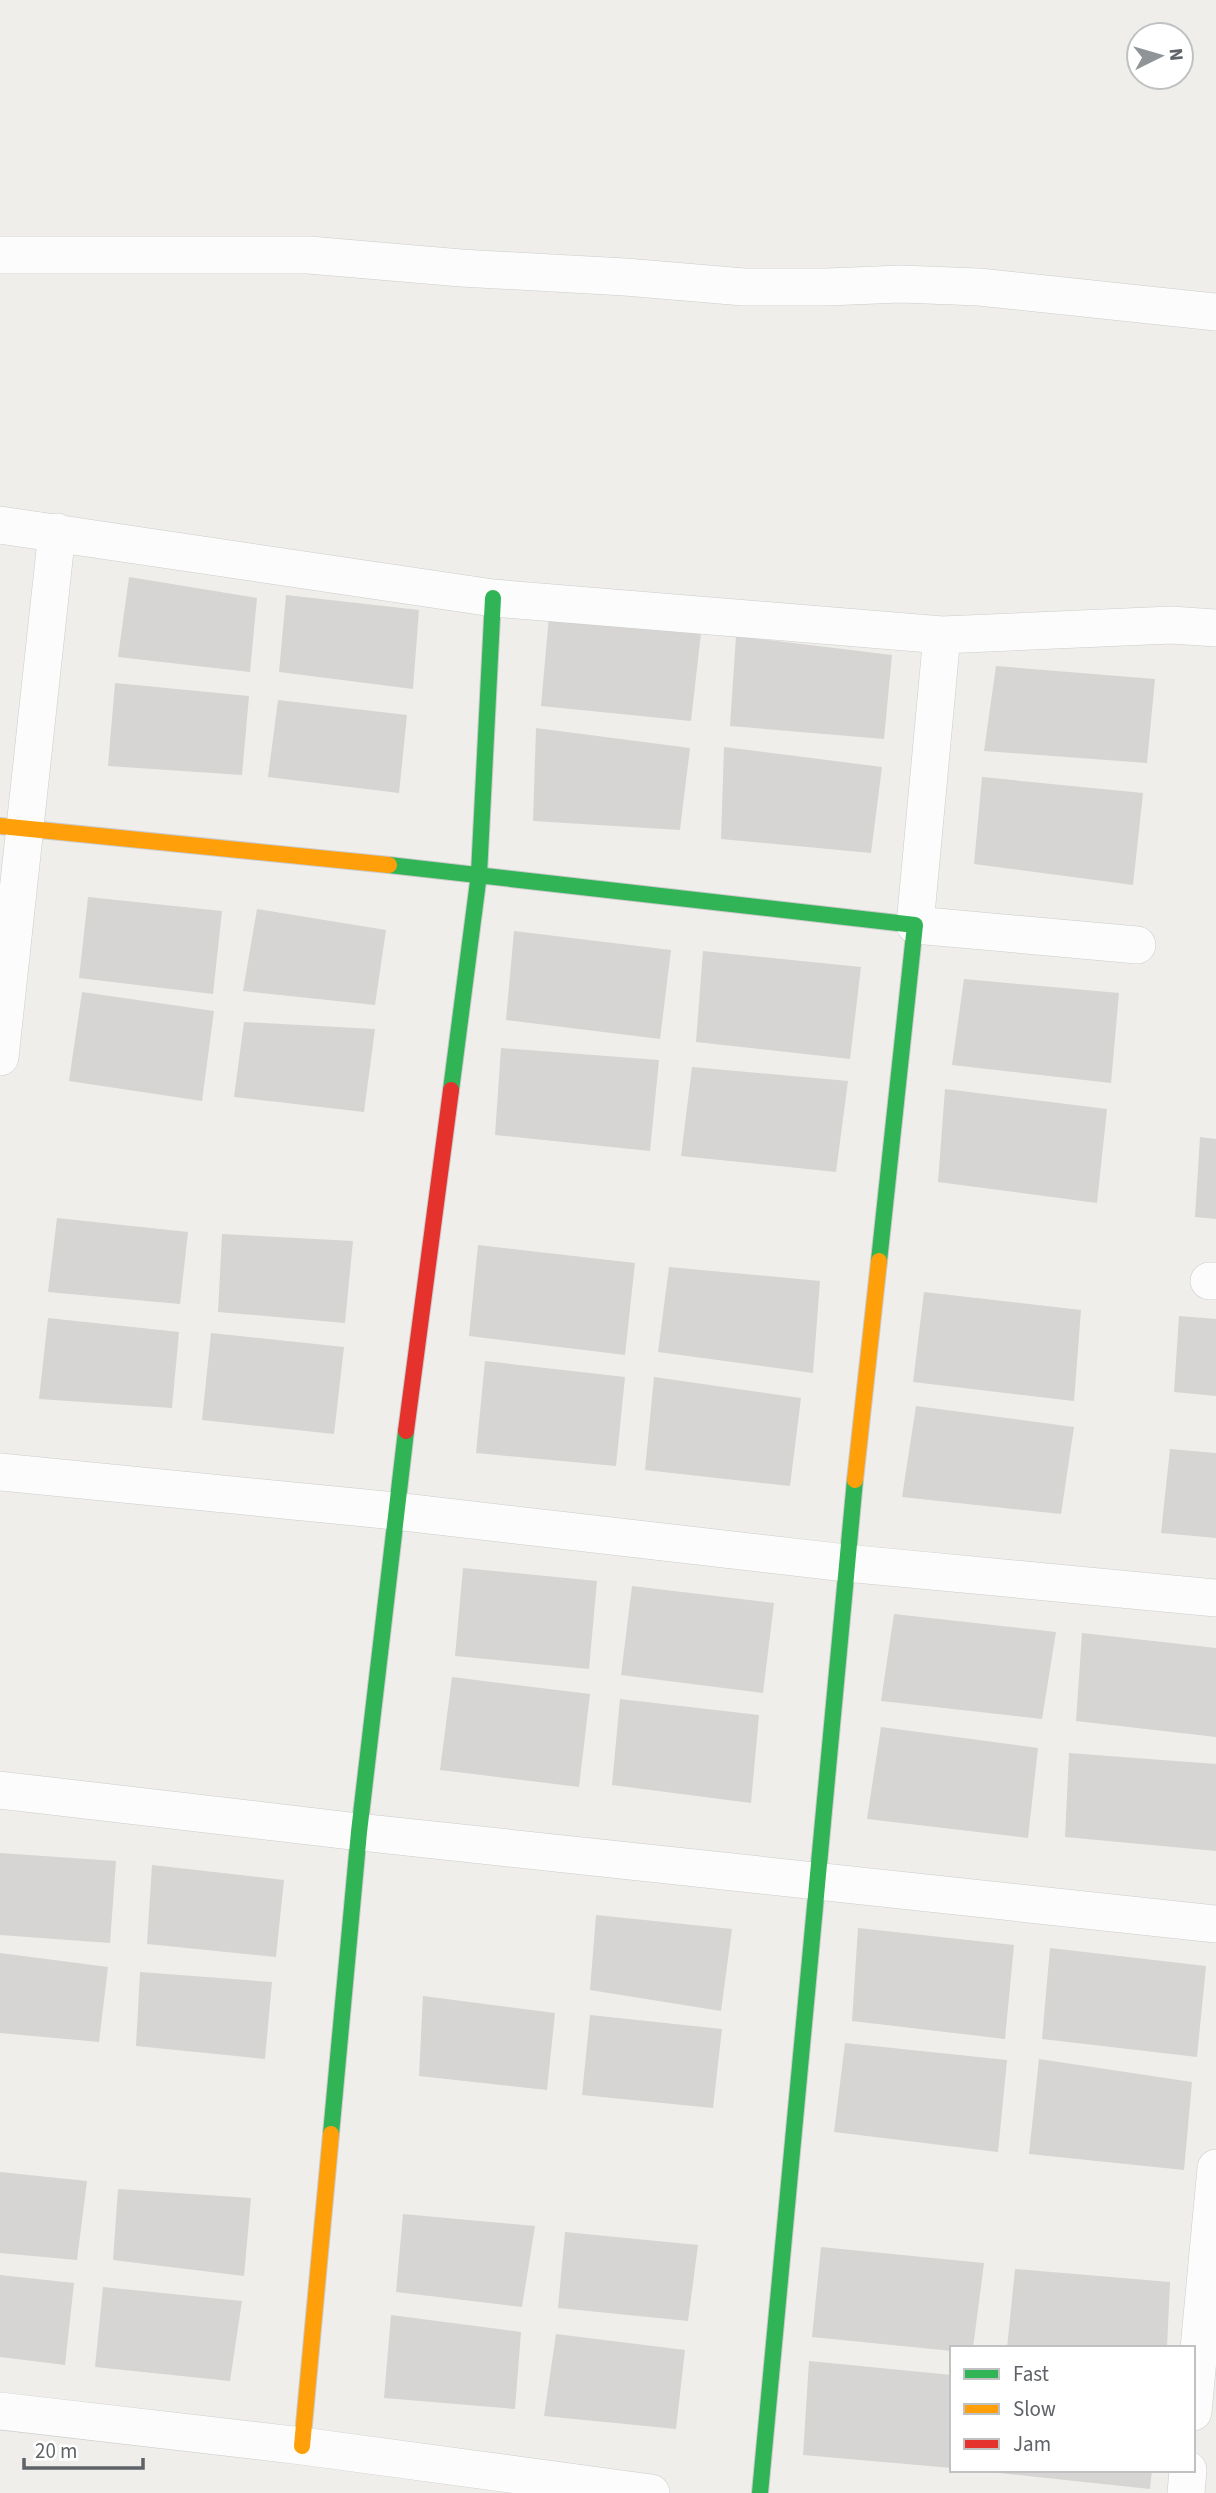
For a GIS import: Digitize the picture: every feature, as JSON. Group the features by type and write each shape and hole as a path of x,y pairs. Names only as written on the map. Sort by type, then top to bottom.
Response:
{"street":[{"path":"0,256 309,255 744,287 827,288 901,284 979,287 1216,312"},
{"path":"0,525 493,598 942,635 1171,625 1216,628"},
{"path":"0,1057 12,827 57,532"},
{"path":"302,2446 359,1832 395,1511 479,874 493,598"},
{"path":"760,2493 846,1563 915,925 942,635"},
{"path":"12,827 479,874 915,925 1138,945"},
{"path":"0,1472 395,1511 846,1563 1216,1598"},
{"path":"0,1790 359,1832 1216,1924"},
{"path":"1195,2391 1216,2168"},
{"path":"0,2411 302,2446 651,2493"},
{"path":"1186,2493 1188,2472"}],"building":[{"path":"129,577 257,598 250,672 118,657"},
{"path":"286,595 419,610 413,689 279,672"},
{"path":"549,616 701,633 691,721 541,706"},
{"path":"736,636 892,655 884,739 730,726"},
{"path":"996,666 1155,679 1147,763 984,751"},
{"path":"115,683 249,696 242,775 108,766"},
{"path":"278,700 407,715 399,793 268,777"},
{"path":"536,728 690,748 680,830 533,821"},
{"path":"724,747 882,767 871,853 721,839"},
{"path":"982,777 1143,793 1133,885 974,864"},
{"path":"88,897 222,911 213,994 79,978"},
{"path":"257,909 386,930 375,1005 243,991"},
{"path":"514,931 671,950 660,1039 506,1020"},
{"path":"703,951 861,967 850,1059 696,1042"},
{"path":"964,979 1119,993 1111,1083 952,1065"},
{"path":"82,992 214,1011 202,1101 69,1081"},
{"path":"244,1022 375,1029 364,1112 234,1097"},
{"path":"501,1048 659,1060 650,1151 495,1135"},
{"path":"692,1067 848,1081 836,1172 681,1156"},
{"path":"945,1089 1107,1109 1097,1203 938,1182"},
{"path":"1200,1137 1216,1139 1216,1219 1195,1217"},
{"path":"57,1218 188,1232 180,1304 48,1292"},
{"path":"222,1234 353,1241 345,1323 218,1312"},
{"path":"478,1245 635,1263 625,1355 469,1336"},
{"path":"669,1267 820,1281 813,1373 658,1352"},
{"path":"924,1292 1081,1310 1074,1401 913,1382"},
{"path":"1179,1316 1216,1319 1216,1396 1174,1392"},
{"path":"48,1318 179,1332 172,1408 39,1399"},
{"path":"211,1333 344,1347 334,1434 202,1420"},
{"path":"485,1361 625,1377 616,1466 476,1453"},
{"path":"654,1377 801,1398 790,1486 645,1470"},
{"path":"916,1406 1074,1427 1061,1514 902,1497"},
{"path":"1170,1449 1216,1453 1216,1538 1161,1533"},
{"path":"463,1568 597,1581 589,1669 455,1656"},
{"path":"632,1586 774,1603 763,1693 621,1675"},
{"path":"894,1614 1056,1632 1042,1719 881,1701"},
{"path":"1082,1633 1216,1648 1216,1737 1076,1721"},
{"path":"452,1677 590,1694 579,1787 440,1770"},
{"path":"620,1699 759,1715 751,1803 612,1785"},
{"path":"881,1727 1038,1748 1028,1838 867,1819"},
{"path":"1069,1753 1216,1764 1216,1851 1065,1837"},
{"path":"0,1853 116,1861 110,1943 0,1935"},
{"path":"152,1865 284,1880 276,1957 147,1944"},
{"path":"596,1915 732,1929 721,2011 590,1990"},
{"path":"858,1928 1014,1945 1005,2039 852,2021"},
{"path":"1050,1948 1206,1966 1197,2057 1042,2039"},
{"path":"0,1953 108,1967 99,2042 0,2033"},
{"path":"140,1972 272,1982 265,2059 136,2046"},
{"path":"423,1996 555,2013 547,2090 419,2076"},
{"path":"590,2015 722,2029 713,2108 582,2095"},
{"path":"845,2043 1007,2060 998,2152 834,2132"},
{"path":"1039,2059 1192,2082 1184,2170 1029,2154"},
{"path":"0,2172 87,2181 77,2260 0,2253"},
{"path":"118,2189 251,2198 244,2276 113,2260"},
{"path":"403,2214 535,2226 522,2307 396,2292"},
{"path":"565,2232 698,2245 688,2321 558,2308"},
{"path":"821,2247 984,2263 973,2346 950,2346 950,2351 812,2337"},
{"path":"1015,2269 1170,2282 1167,2346 1007,2346"},
{"path":"0,2275 74,2283 65,2365 0,2357"},
{"path":"103,2287 242,2301 230,2381 95,2367"},
{"path":"391,2315 521,2332 515,2409 384,2398"},
{"path":"556,2334 685,2350 676,2429 544,2416"},
{"path":"809,2361 950,2375 950,2468 803,2455"},
{"path":"989,2472 1152,2472 1150,2489"}],"traffic: fast":[{"path":"451,1090 479,874 493,598"},
{"path":"389,865 915,925 879,1261"},
{"path":"331,2134 359,1832 406,1431"},
{"path":"760,2493 855,1480"}],"traffic: slow":[{"path":"0,826 389,865"},
{"path":"855,1480 879,1261"},
{"path":"302,2446 331,2134"}],"traffic: jam":[{"path":"406,1431 451,1090"}]}
